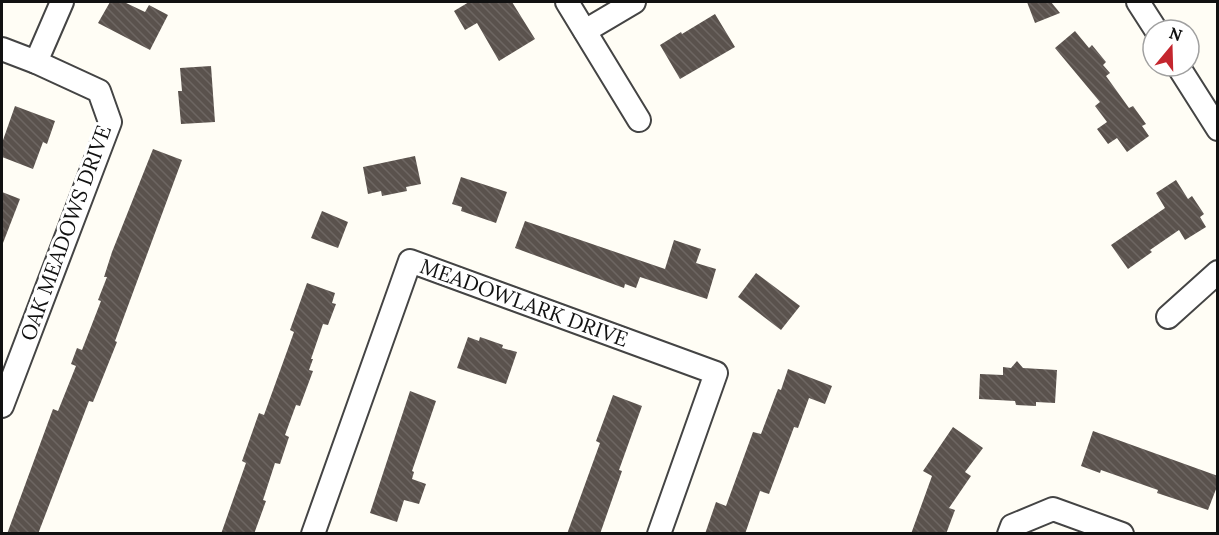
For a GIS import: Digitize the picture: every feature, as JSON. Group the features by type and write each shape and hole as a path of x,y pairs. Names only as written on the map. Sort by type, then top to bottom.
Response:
{"street":[{"path":"36,62 62,2"},
{"path":"567,2 639,120"},
{"path":"585,31 634,2"},
{"path":"1138,2 1148,18"},
{"name":"OAK MEADOWS DRIVE","path":"2,49 99,91 110,122 2,406"},
{"path":"1186,78 1218,129"},
{"name":"MEADOWLARK DRIVE","path":"313,534 410,261 716,373 659,534"},
{"path":"1168,317 1218,272"},
{"path":"1009,534 1012,526 1053,509 1122,534"}],"building":[{"path":"110,2 124,2 145,12 149,5 168,15 150,50 98,23"},
{"path":"469,2 512,2 535,39 499,61 477,23 465,30 454,11"},
{"path":"1027,2 1051,2 1060,13 1035,23"},
{"path":"715,14 735,47 680,79 660,45"},
{"path":"1075,31 1089,48 1092,45 1106,62 1103,65 1110,73 1106,76 1129,108 1133,106 1146,124 1142,126 1149,136 1127,152 1117,138 1108,144 1097,129 1107,122 1095,106 1100,102 1055,48"},
{"path":"211,66 215,122 181,124 178,91 182,91 180,68"},
{"path":"15,106 55,121 47,144 43,142 33,169 2,157 2,143"},
{"path":"153,149 182,160 115,341 117,342 93,402 89,401 38,534 7,534 53,409 58,411 76,366 71,364 77,348 82,350 101,301 98,300 107,277 104,277 112,252"},
{"path":"415,156 421,184 406,187 407,191 382,196 381,191 368,194 363,167"},
{"path":"461,177 507,192 496,223 461,211 462,207 452,204"},
{"path":"1176,180 1188,199 1192,196 1204,214 1200,217 1206,227 1185,240 1179,230 1128,269 1111,245 1165,208 1156,193"},
{"path":"2,192 20,199 3,243 2,243"},
{"path":"322,211 348,222 338,248 311,238"},
{"path":"525,221 665,269 674,240 701,249 696,263 716,269 707,299 640,277 636,288 625,284 624,288 515,248"},
{"path":"756,273 800,306 781,330 738,297"},
{"path":"307,283 335,293 332,303 336,304 328,325 323,324 311,359 313,359 309,370 313,371 300,406 296,405 285,435 289,437 280,464 275,463 263,500 266,501 254,534 221,534 246,463 242,461 259,413 264,415 294,332 290,330"},
{"path":"468,337 479,341 480,337 503,345 502,348 517,352 506,384 457,368"},
{"path":"1017,361 1023,368 1057,370 1055,403 1036,402 1036,406 1016,405 1015,401 979,399 980,374 1003,375 1003,367 1011,368"},
{"path":"788,369 832,386 825,404 809,398 798,428 794,427 769,494 760,491 745,534 705,534 716,502 726,506 753,432 761,434"},
{"path":"410,391 436,401 412,471 414,472 412,479 426,484 419,504 404,500 397,522 370,513"},
{"path":"613,395 642,406 619,470 622,471 600,534 567,534 600,443 596,441"},
{"path":"953,427 983,448 965,472 971,476 949,508 955,510 946,534 911,534 932,476 923,471"},
{"path":"1093,431 1218,476 1218,484 1208,510 1157,493 1158,490 1101,470 1100,473 1081,466"}]}
